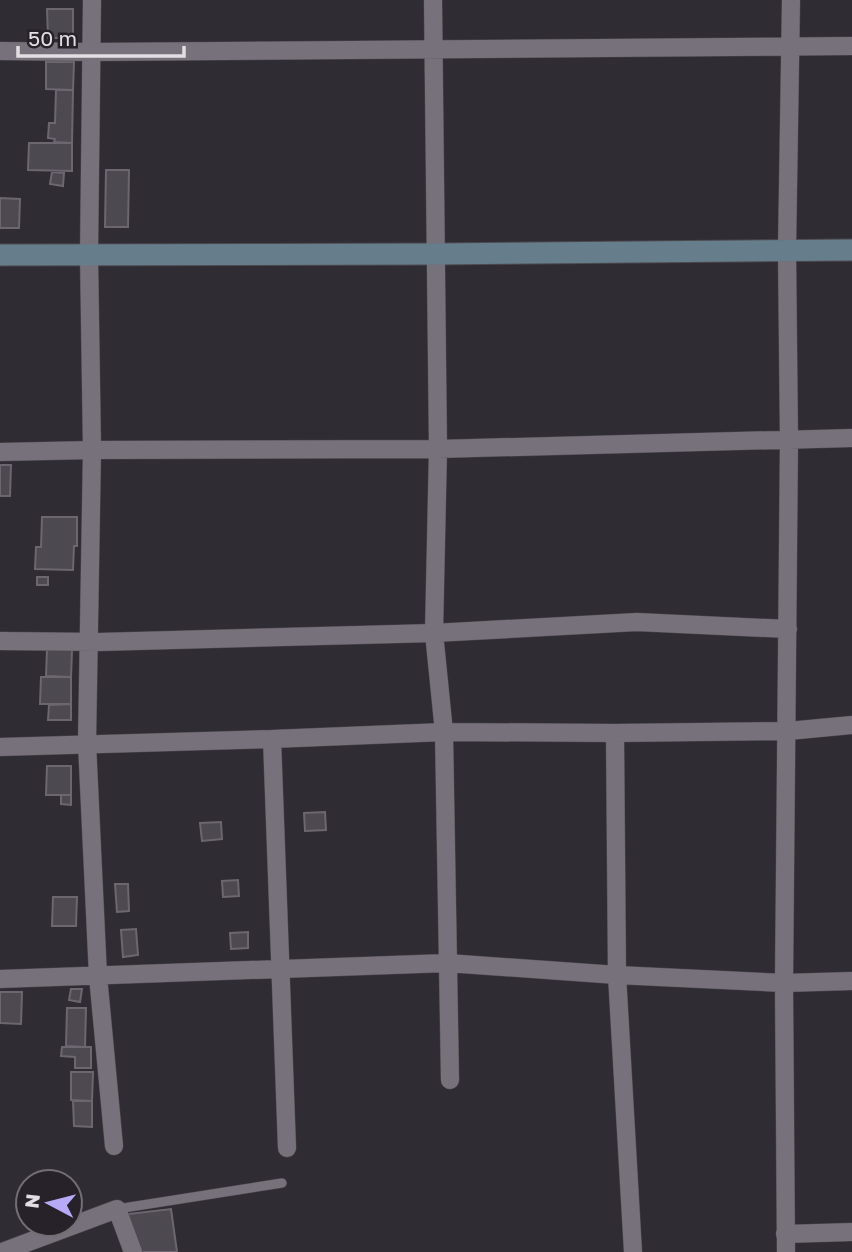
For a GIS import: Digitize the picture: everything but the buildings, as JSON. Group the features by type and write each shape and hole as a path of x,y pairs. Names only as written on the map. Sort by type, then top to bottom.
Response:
{"street":[{"path":"92,0 89,255 92,450 87,743 99,975 114,1146"},
{"path":"433,0 438,449 434,633 444,732 450,1080"},
{"path":"791,0 787,250 788,731 784,983 786,1243 852,1232"},
{"path":"0,51 852,46"},
{"path":"0,255 852,250"},
{"path":"0,452 438,449 852,438"},
{"path":"0,641 89,642 434,633 637,622 788,629"},
{"path":"0,747 444,732 788,731 852,725"},
{"path":"615,733 617,975 633,1252"},
{"path":"272,739 287,1148"},
{"path":"0,979 447,963 784,983 852,981"},
{"path":"2,1252 117,1209 133,1252"}],"lane":[{"path":"117,1209 282,1183"}]}
